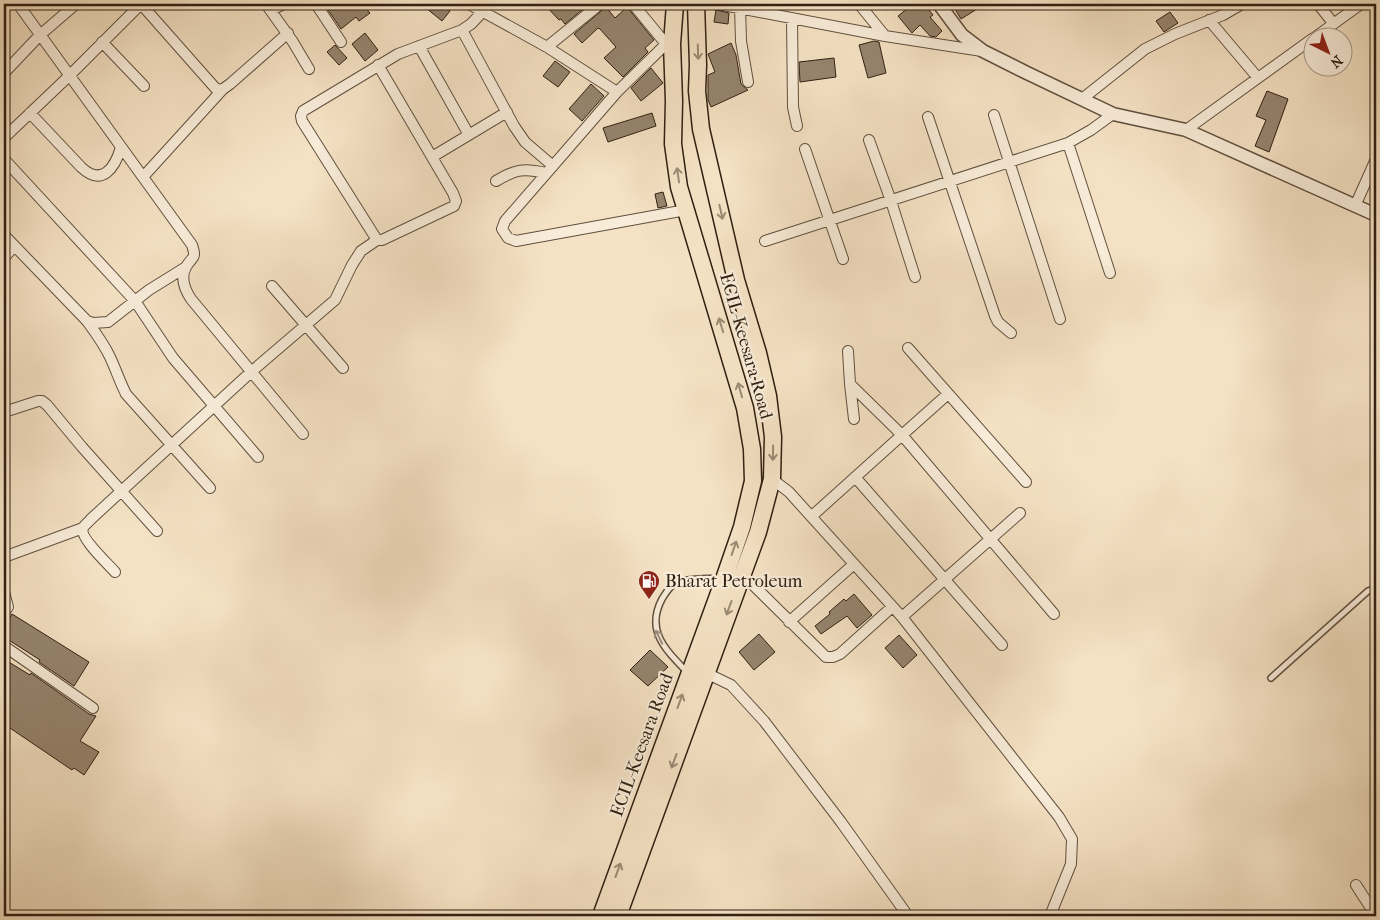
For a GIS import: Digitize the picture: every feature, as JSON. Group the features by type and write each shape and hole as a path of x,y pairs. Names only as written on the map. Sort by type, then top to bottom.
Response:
{"main road":[{"name":"ECIL-Keesara Road","path":"618,916 698,674 724,578 742,527 753,481 752,450 746,408 680,188 673,144 674,101 669,44 676,4"},
{"name":"ECIL-Keesara Road","path":"601,916 698,674 742,574 758,532 772,479 773,437 768,396 758,353 736,280 701,129 697,91 696,4"},
{"path":"724,578 742,574"}],"street":[{"path":"18,4 192,245 194,253 192,260 186,267 135,301 108,322 93,323 86,321"},
{"path":"4,72 40,35 76,4"},
{"path":"4,138 70,76 141,4 212,85 217,90 223,90"},
{"path":"284,4 268,7 288,34 309,69"},
{"path":"316,4 341,42"},
{"path":"469,4 547,47 617,92"},
{"path":"377,240 302,121 303,111 398,54 462,30 471,24 490,4"},
{"path":"547,47 600,4"},
{"path":"633,4 669,44 617,92 505,221 502,229 508,238 516,241 686,210"},
{"path":"718,4 741,6 885,36 983,51"},
{"path":"859,4 885,36"},
{"path":"939,4 962,35 983,51 1113,114 1186,130 1376,215"},
{"path":"1082,99 1145,49 1174,34 1223,15 1242,4"},
{"path":"1318,4 1333,24"},
{"path":"1327,28 1361,4"},
{"path":"741,6 741,41 748,82"},
{"path":"792,18 793,108 797,126"},
{"path":"1209,20 1258,78"},
{"path":"462,30 506,112 525,142 549,170"},
{"path":"143,177 223,90 288,34"},
{"path":"102,42 144,86"},
{"path":"418,46 469,135"},
{"path":"1186,130 1302,46"},
{"path":"4,557 83,528 251,372 336,300 352,265 361,252 377,240 382,240 454,206 456,201 453,194 378,65"},
{"path":"432,157 506,112"},
{"path":"30,114 81,167 95,176 106,173 113,167 121,146"},
{"path":"765,241 1068,143 1091,130 1113,114"},
{"path":"994,115 1060,319"},
{"path":"928,117 995,316 998,322 1011,333"},
{"path":"869,140 915,277"},
{"path":"1068,143 1110,273"},
{"path":"805,149 843,259"},
{"path":"4,159 135,301 173,358 258,457"},
{"path":"1355,206 1376,159"},
{"path":"496,181 510,172 521,169 549,170"},
{"path":"4,236 86,321 110,358 126,394 210,488"},
{"path":"4,258 14,246"},
{"path":"186,267 183,279 184,288 303,434"},
{"path":"272,286 343,368"},
{"path":"908,348 1026,482"},
{"path":"848,351 854,419"},
{"path":"850,384 902,435 990,541 1054,614"},
{"path":"812,516 948,394"},
{"path":"4,412 42,401 157,531"},
{"path":"854,477 1002,645"},
{"path":"772,479 789,492 812,516 902,617 1059,817 1072,839 1071,864 1050,916"},
{"path":"902,617 1020,514"},
{"path":"83,528 83,534 87,540 116,572"},
{"path":"789,622 854,564"},
{"path":"742,574 823,656 833,657 840,654 892,607"},
{"path":"4,592 8,607 4,613"},
{"path":"4,646 93,708"},
{"path":"698,674 731,686 764,721 841,822 908,916"},
{"path":"1356,885 1376,916"}],"lane":[{"path":"698,674 664,646 658,635 655,622 658,609 667,591 675,584 684,581 724,578"},
{"path":"1270,678 1368,591 1376,588"}],"building":[{"path":"324,4 362,4 370,13 359,21 356,17 341,29"},
{"path":"421,4 441,4 450,11 442,21"},
{"path":"544,4 589,4 565,24"},
{"path":"913,4 924,4 933,15 930,17 942,31 936,37 930,36 920,25 912,33 898,16"},
{"path":"952,4 985,4 961,19"},
{"path":"606,7 615,18 627,7 654,40 645,48 648,52 623,77 604,58 616,47 600,29 598,28 582,43 574,34"},
{"path":"716,10 729,13 728,24 714,22"},
{"path":"1170,12 1178,23 1164,32 1156,21"},
{"path":"365,33 378,50 365,61 352,44"},
{"path":"874,41 879,42 886,73 868,78 859,45"},
{"path":"731,43 736,55 741,84 748,90 711,107 708,100 708,75 715,72 708,54"},
{"path":"335,45 347,58 339,65 327,52"},
{"path":"834,58 836,77 800,82 799,62"},
{"path":"555,61 570,72 558,87 543,76"},
{"path":"651,68 663,83 641,101 631,88"},
{"path":"591,84 604,96 582,121 569,109"},
{"path":"1267,91 1288,99 1269,152 1255,146 1266,120 1256,116"},
{"path":"652,113 656,126 608,142 603,128"},
{"path":"663,192 667,206 658,208 655,194"},
{"path":"854,594 872,615 857,628 847,616 821,634 815,626 844,599 846,601"},
{"path":"12,614 89,662 74,686 39,662 40,660 4,637 4,627"},
{"path":"759,634 775,652 754,670 739,652"},
{"path":"899,635 917,655 903,668 885,648"},
{"path":"650,650 668,667 648,686 630,670"},
{"path":"7,661 30,675 31,673 89,714 96,716 80,741 99,752 84,775 74,768 72,770 4,724 4,666"}],"place":[{"name":"Bharat Petroleum","path":"649,600"}]}
